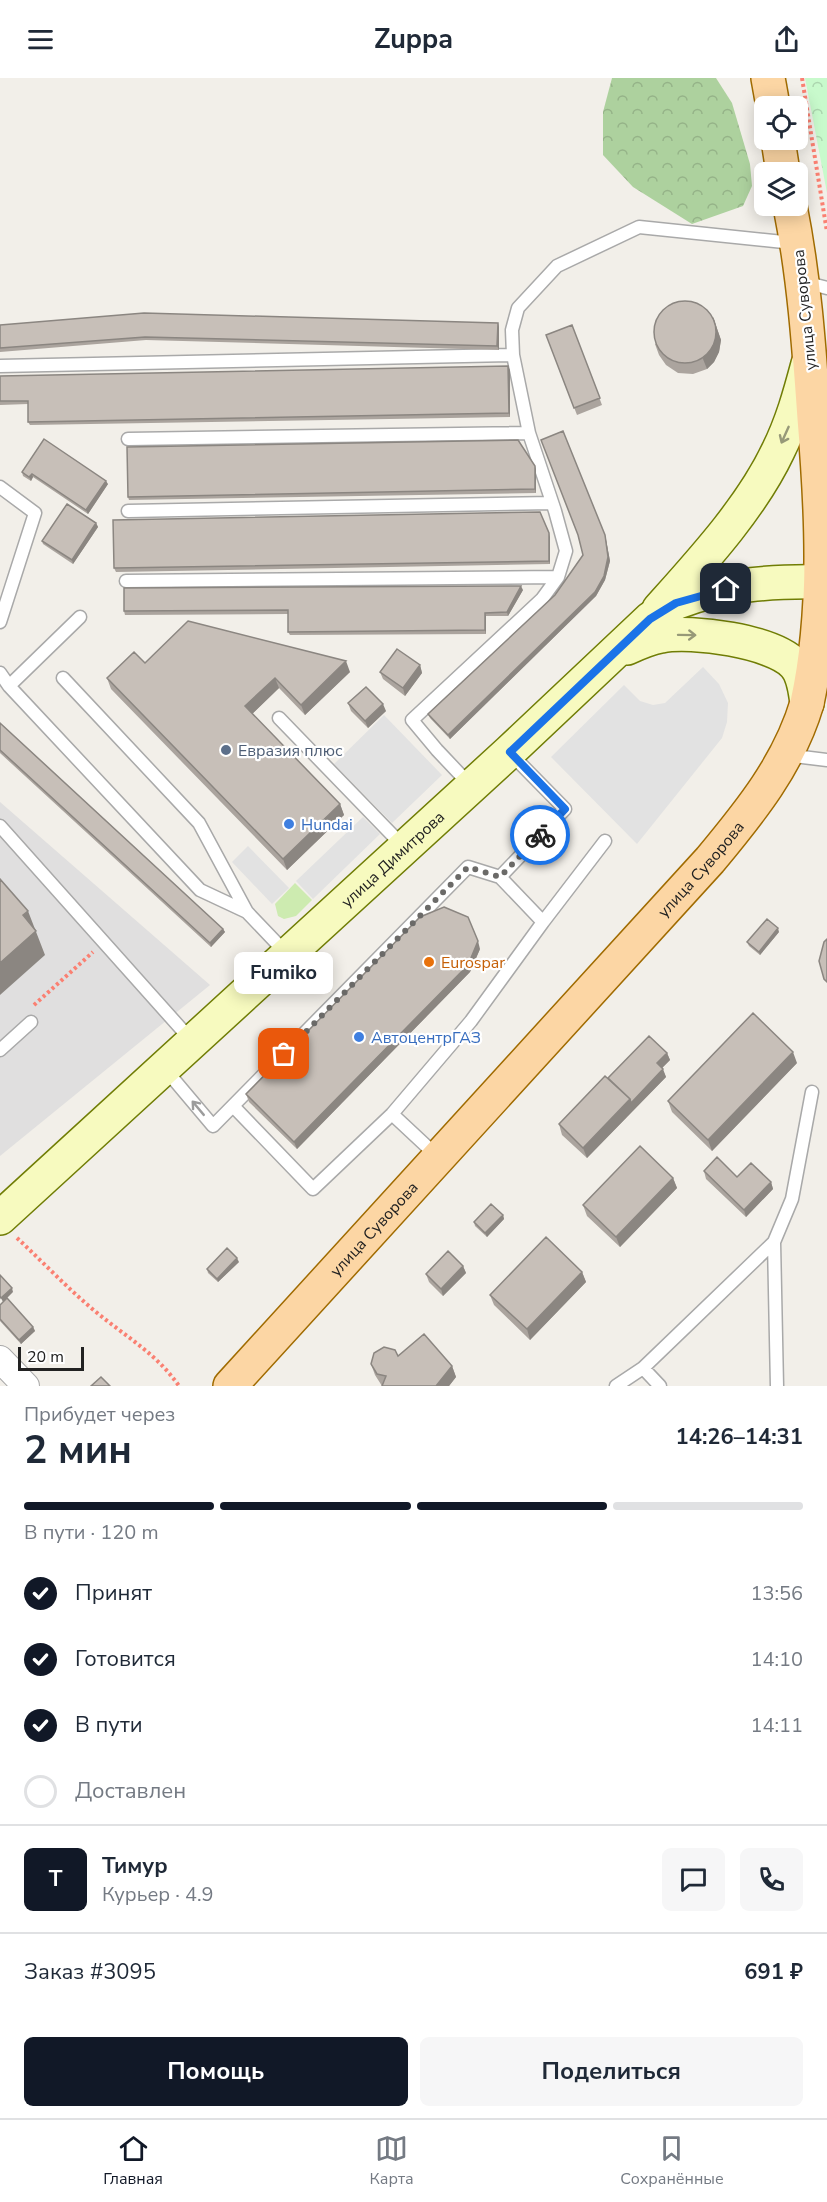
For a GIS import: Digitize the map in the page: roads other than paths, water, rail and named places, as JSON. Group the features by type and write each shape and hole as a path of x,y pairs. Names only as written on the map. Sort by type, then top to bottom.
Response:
{"main road":[{"path":"768,78 771,96"},
{"name":"улица Суворова","path":"232,1385 438,1156 710,860 757,802 786,755 807,703 820,643 825,582 810,360 815,285 812,238 797,216"},
{"path":"650,619 730,525 772,463 794,415 810,360"},
{"name":"улица Димитрова","path":"6,1226 164,1069 510,752 650,619 676,603 743,585 789,581 825,582"},
{"path":"611,655 644,640 663,635 707,636 746,642 774,650 794,664 803,680 807,703"}],"street":[{"path":"0,1359 26,1386"}],"lane":[{"path":"472,787 412,720 542,599 558,577 566,551 528,433 513,355 512,330 518,308 556,266 639,227 812,238"},
{"path":"0,366 513,355"},
{"path":"128,439 528,433"},
{"path":"0,487 35,513 0,622"},
{"path":"128,511 552,503"},
{"path":"126,581 558,577"},
{"path":"9,686 80,617"},
{"path":"0,673 9,686 200,890 247,912"},
{"path":"63,678 199,823 247,912 287,955"},
{"path":"279,718 405,848"},
{"path":"500,877 565,809 510,752"},
{"path":"786,755 827,760"},
{"path":"0,826 193,1042"},
{"path":"233,1106 313,1189 392,1114 471,1021 543,921 605,841"},
{"path":"164,1069 213,1126 468,867 500,877 543,921"},
{"path":"0,1050 31,1022"},
{"path":"616,1386 643,1368 774,1242 792,1199 812,1092"},
{"path":"392,1114 438,1156"},
{"path":"774,1242 777,1386"},
{"path":"643,1368 660,1386"}],"place":[{"name":"Евразия плюс","path":"226,750"},
{"name":"Hundai","path":"289,824"},
{"name":"Eurospar","path":"429,962"},
{"name":"АвтоцентрГАЗ","path":"359,1037"},
{"name":"Fumiko","path":"284,1054"}]}
